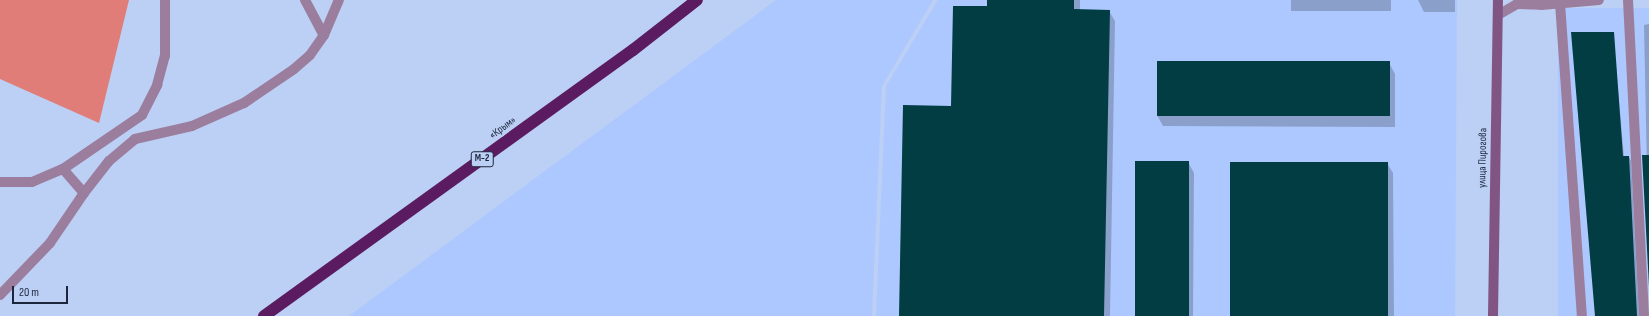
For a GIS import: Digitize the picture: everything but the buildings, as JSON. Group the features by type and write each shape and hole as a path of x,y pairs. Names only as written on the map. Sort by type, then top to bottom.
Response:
{"highway":[{"name":"«Крым»","path":"264,316 633,50 697,0"}],"street":[{"path":"0,182 32,182 63,170 142,114 157,85 165,56 165,0"},
{"path":"305,0 324,35"},
{"path":"0,295 50,243 84,193 109,161 135,139 192,126 244,103 310,55 324,35 339,0"},
{"name":"улица Пирогова","path":"1493,316 1498,0"},
{"path":"1498,15 1517,4 1560,4 1599,0"},
{"path":"1628,0 1644,316"},
{"path":"1560,4 1582,316"},
{"path":"63,170 84,193"}],"shaded area":[{"path":"0,0 129,0 99,123 0,79"},
{"path":"776,0 933,0 882,86 872,316 349,316"},
{"path":"938,0 1457,0 1455,316 876,316 886,86"},
{"path":"1558,8 1649,8 1649,316 1558,316"}]}
